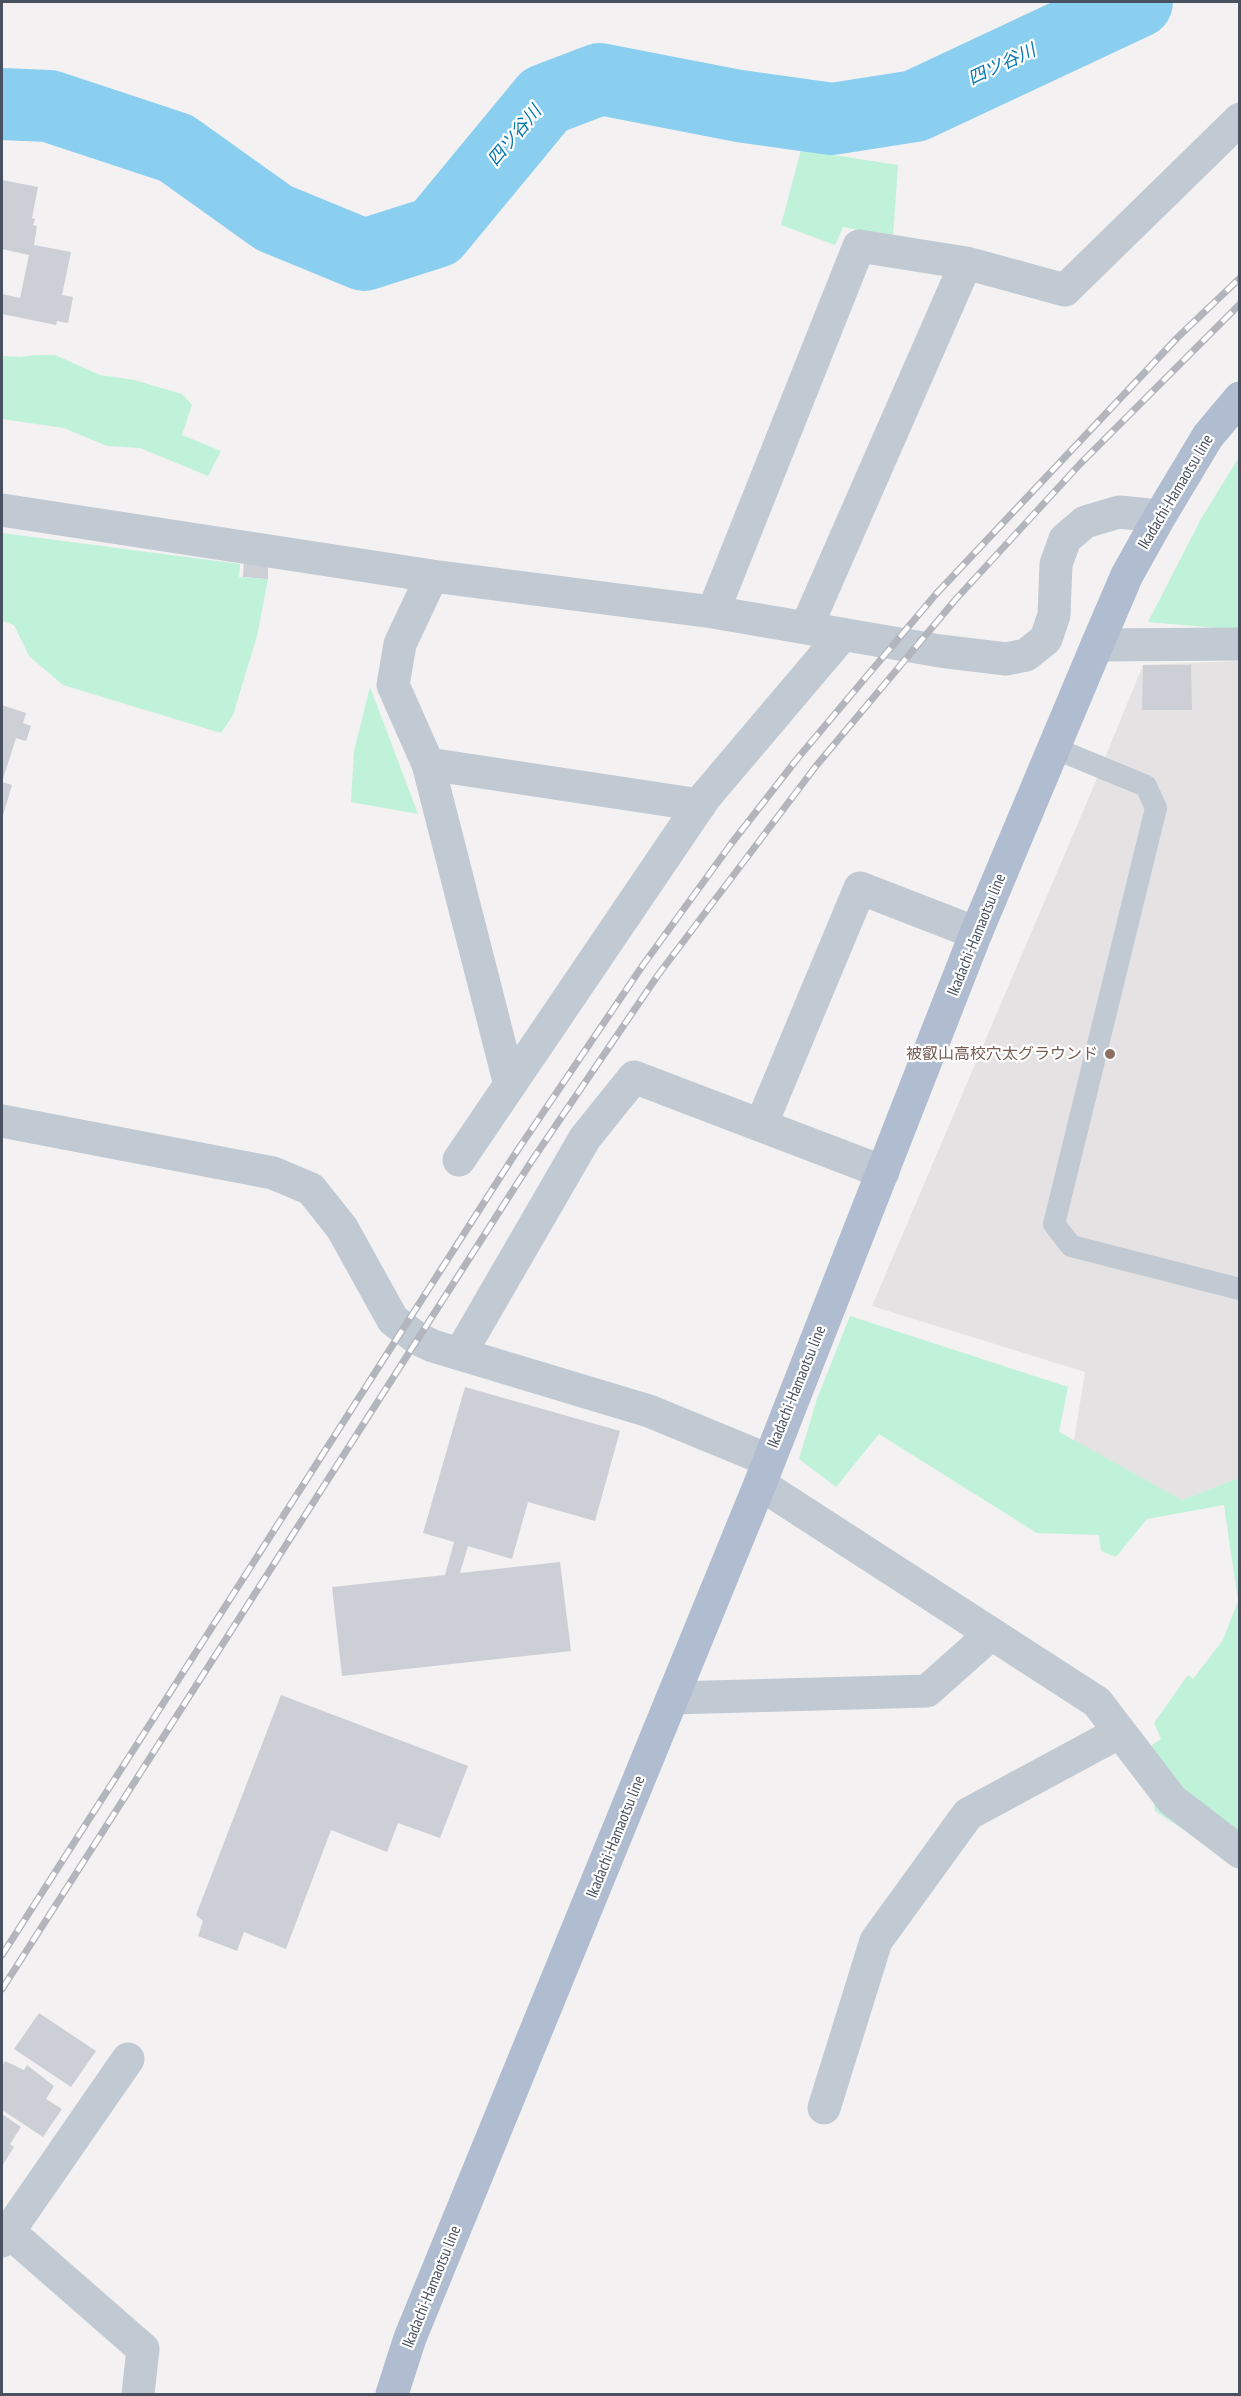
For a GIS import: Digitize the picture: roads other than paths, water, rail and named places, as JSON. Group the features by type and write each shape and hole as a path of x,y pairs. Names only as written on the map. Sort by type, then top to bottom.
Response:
{"main road":[{"name":"Ikadachi-Hamaotsu line","path":"392,2394 410,2338 673,1698 976,933 1097,645 1127,575 1160,516 1208,436 1239,398"}],"street":[{"path":"713,612 859,246 966,262 1065,290 1239,119"},
{"path":"806,628 966,262"},
{"path":"2,510 432,576 713,612 976,657 1006,659 1026,655 1046,639 1054,615 1056,564 1065,539 1085,522 1119,512 1160,516"},
{"path":"432,576 400,644 393,685 428,764 510,1085"},
{"path":"459,1160 700,804 843,634"},
{"path":"1097,645 1239,644"},
{"path":"428,764 700,804"},
{"path":"761,1125 860,888 976,933"},
{"path":"460,1354 585,1138 634,1077 883,1172"},
{"path":"2,1121 273,1173 311,1190 342,1228 393,1320 418,1339 460,1354 649,1411 764,1472 991,1634 1097,1702 1172,1800 1239,1852"},
{"path":"673,1698 927,1690 991,1634"},
{"path":"824,2109 876,1941 968,1814 1120,1732"},
{"path":"128,2059 5,2236 143,2349 138,2394"}],"lane":[{"path":"1054,748 1146,786 1156,808 1054,1224 1071,1246 1239,1289"}],"waterway":[{"name":"四ツ谷川","path":"2,104 49,106 176,148 274,218 364,255 436,232 545,100 600,79 739,106 832,119 915,106 1137,2"}],"railway":[{"path":"2,1955 515,1154 643,965 731,844 797,759 936,594 1178,337 1240,278"},
{"path":"2,1989 531,1162 658,975 816,766 956,599 1080,464 1240,304"}],"place":[{"name":"被叡山高校穴太グラウンド","path":"1110,1054"}]}
